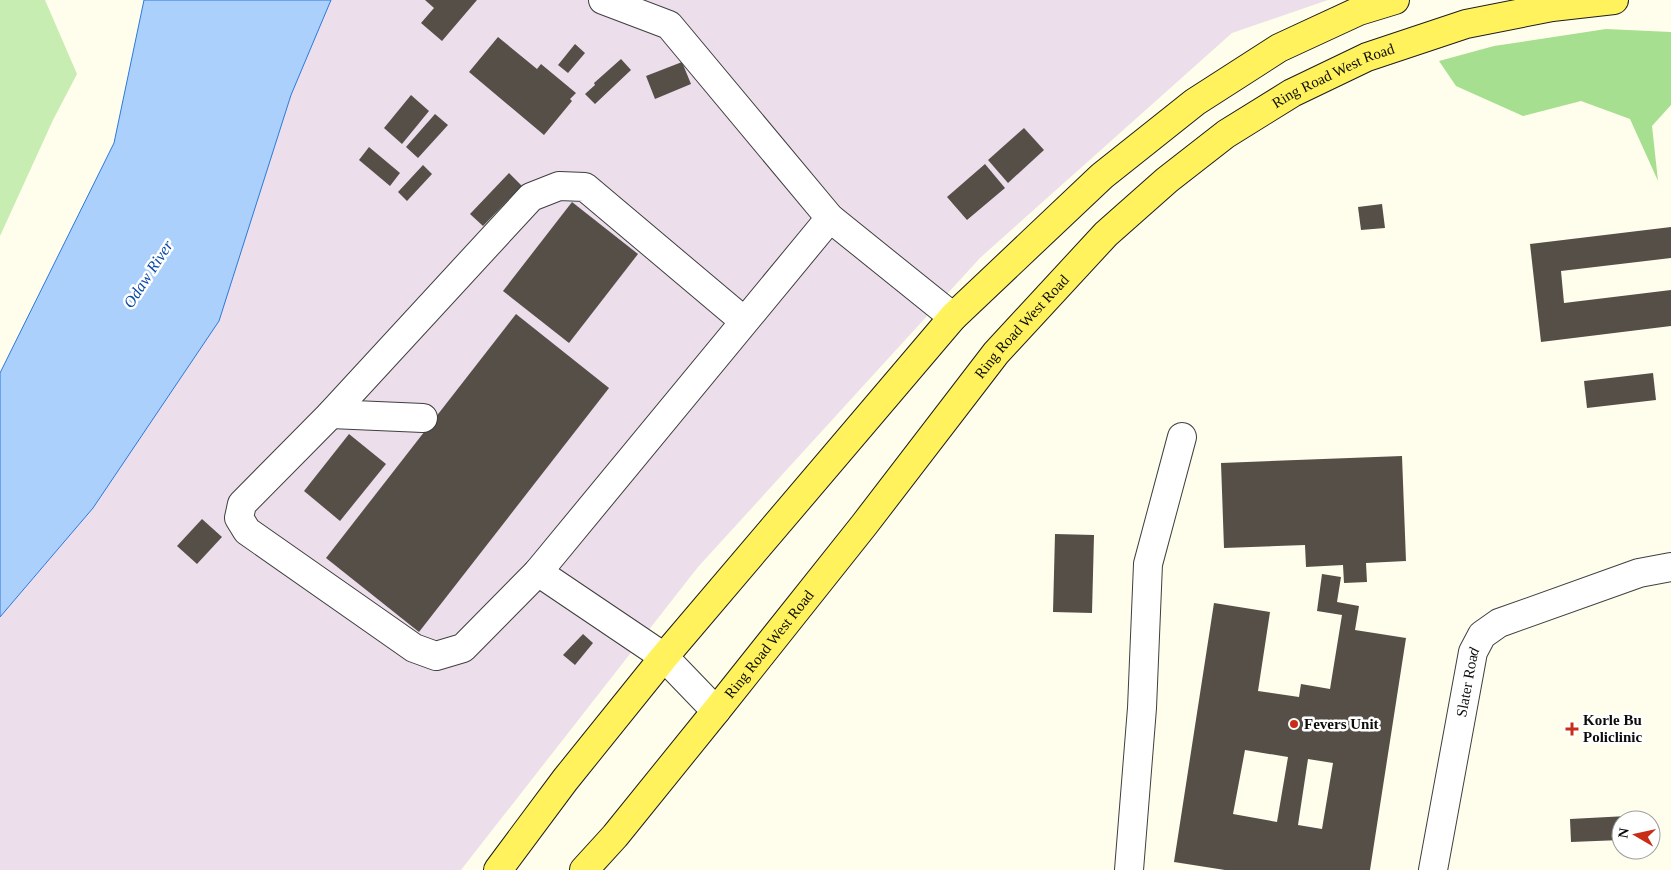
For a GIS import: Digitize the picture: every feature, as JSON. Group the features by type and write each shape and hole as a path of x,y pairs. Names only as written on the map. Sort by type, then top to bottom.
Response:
{"main road":[{"path":"498,870 565,780 664,657 953,317 1102,176 1195,102 1279,48 1358,11 1395,0"},
{"name":"Ring Road West Road","path":"584,870 716,711 864,525 996,353 1106,234 1166,180 1226,134 1292,92 1367,56 1466,24 1552,7 1614,0"}],"street":[{"path":"603,0 669,25 830,218 953,317"},
{"path":"744,321 585,187 558,186 532,197 331,414 242,504 239,518 247,531 414,648 436,656 463,648 538,572 830,218"},
{"path":"331,414 423,418"},
{"path":"1129,870 1142,708 1148,564 1182,437"},
{"name":"Slater Road","path":"1433,870 1473,652 1482,634 1499,623 1639,573 1671,567"},
{"path":"538,572 664,657 716,711"}],"shaded area":[{"path":"331,0 1328,0 1232,33 980,258 698,567 461,870 0,870 0,617 93,508 219,321 291,95"}],"green space":[{"path":"0,0 45,0 77,74 53,120 0,236"},
{"path":"1606,29 1671,32 1671,105 1652,126 1658,181 1630,119 1581,101 1523,116 1456,86 1439,61 1494,46"}],"water":[{"name":"Odaw River","path":"144,0 331,0 291,95 219,321 93,508 0,617 0,373 114,143"}],"building":[{"path":"425,0 477,0 442,41 421,23 434,8"},
{"path":"498,37 537,69 541,64 576,93 570,99 572,101 544,135 469,72"},
{"path":"575,44 585,53 568,73 558,65"},
{"path":"621,59 631,70 595,104 585,94 595,85 594,83"},
{"path":"682,62 691,84 655,99 646,76"},
{"path":"411,95 429,111 402,144 384,128"},
{"path":"435,114 448,125 418,158 406,147"},
{"path":"1024,128 1044,150 1008,183 988,160"},
{"path":"369,147 400,173 390,186 359,160"},
{"path":"985,164 1005,188 967,220 947,197"},
{"path":"423,165 432,174 407,201 398,192"},
{"path":"509,173 522,186 483,226 470,214"},
{"path":"572,202 638,254 569,343 503,291"},
{"path":"1382,204 1385,228 1361,230 1358,207"},
{"path":"1671,227 1671,258 1561,271 1564,303 1671,290 1671,326 1541,342 1530,244"},
{"path":"516,314 609,388 419,632 326,558"},
{"path":"1653,373 1656,400 1587,408 1584,381"},
{"path":"349,434 386,464 340,521 304,491"},
{"path":"1402,456 1406,561 1366,563 1367,582 1344,583 1343,565 1306,567 1305,545 1224,548 1221,463"},
{"path":"202,519 222,537 197,564 177,546"},
{"path":"1055,534 1094,535 1092,613 1053,612"},
{"name":"Fevers Unit","path":"1322,574 1341,577 1337,602 1359,606 1355,630 1406,638 1370,870 1225,870 1174,862 1214,603 1270,612 1258,691 1299,697 1301,684 1330,689 1342,615 1317,611","holes":["1245,750 1288,757 1277,822 1233,814","1308,759 1333,763 1322,829 1298,825"]},
{"path":"583,634 593,643 575,665 563,655"},
{"path":"1611,817 1611,840 1571,842 1570,819"}],"place":[{"name":"Fevers Unit","path":"1294,724"},
{"name":"Korle Bu Policlinic","path":"1572,729"}]}
